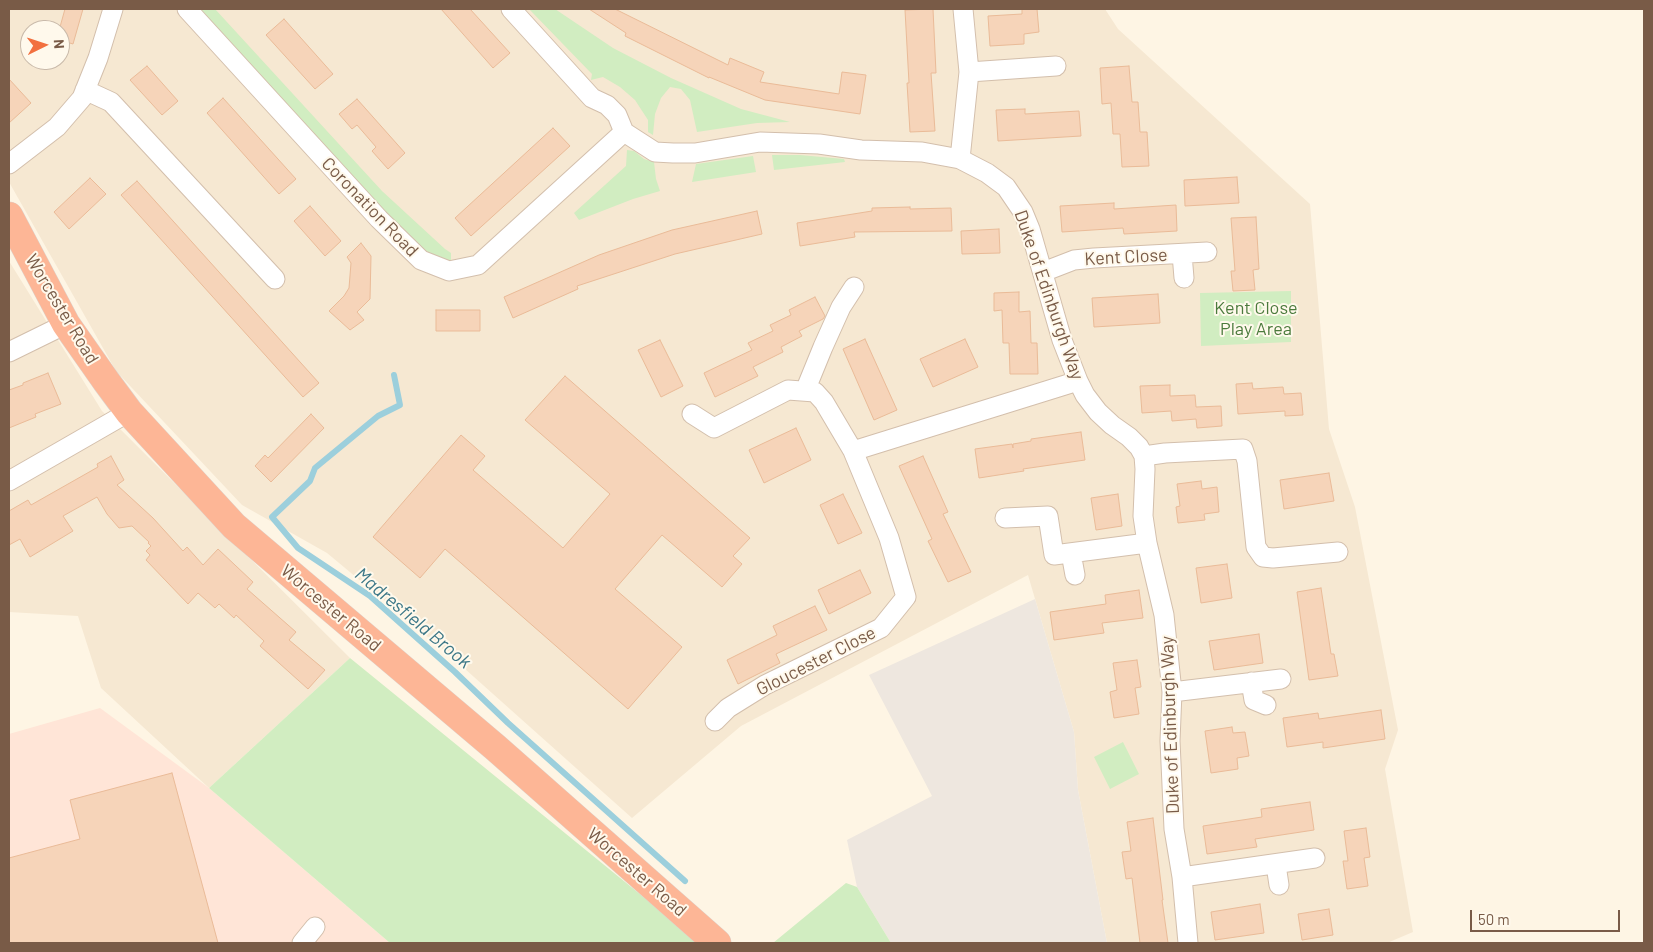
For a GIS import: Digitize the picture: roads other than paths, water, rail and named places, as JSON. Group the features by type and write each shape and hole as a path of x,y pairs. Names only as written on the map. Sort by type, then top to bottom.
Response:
{"highway":[{"name":"Worcester Road","path":"9,216 66,324 129,412 234,526 496,748 717,943"}],"street":[{"path":"9,164 57,127 82,98 98,58 113,9"},
{"name":"Coronation Road","path":"187,9 378,219 421,260 449,271 478,265 624,132"},
{"name":"Duke of Edinburgh Way","path":"511,9 592,98 607,105 617,115 624,132 655,152 695,153 760,142 819,144 861,150 922,152 960,159 987,172 1010,192 1027,221 1037,249 1062,340 1078,381 1098,412 1129,437 1139,447 1144,456 1143,516 1147,543 1164,615 1172,692 1170,741 1174,829 1182,878 1188,943"},
{"path":"960,159 969,72 964,9"},
{"path":"969,72 1056,66"},
{"path":"85,90 111,102 255,245 275,278"},
{"name":"Kent Close","path":"1042,272 1074,260 1207,252"},
{"name":"Kent Close","path":"1182,254 1184,278"},
{"path":"692,414 714,428 788,390 805,391 826,339 854,287"},
{"path":"9,352 66,324"},
{"path":"853,451 1078,381"},
{"name":"Gloucester Close","path":"715,721 728,708 765,685 880,628 906,597 889,538 853,451 824,402 815,392 805,391"},
{"path":"9,481 129,412"},
{"path":"1144,456 1165,453 1243,449 1247,461 1256,547 1263,556 1273,558 1338,552"},
{"path":"1005,518 1048,516 1054,555 1147,543"},
{"path":"1071,553 1075,575"},
{"path":"1172,692 1281,679"},
{"path":"1251,682 1254,700 1266,705"},
{"path":"1182,878 1315,858"},
{"path":"1276,865 1279,884"},
{"path":"302,943 315,927"}],"waterway":[{"name":"Madresfield Brook","path":"394,375 400,405 378,416 315,468 310,481 272,517 298,548 370,596 455,672 508,723 685,881"}],"park label":[{"name":"Kent Close Play Area","path":"1256,318"}]}
